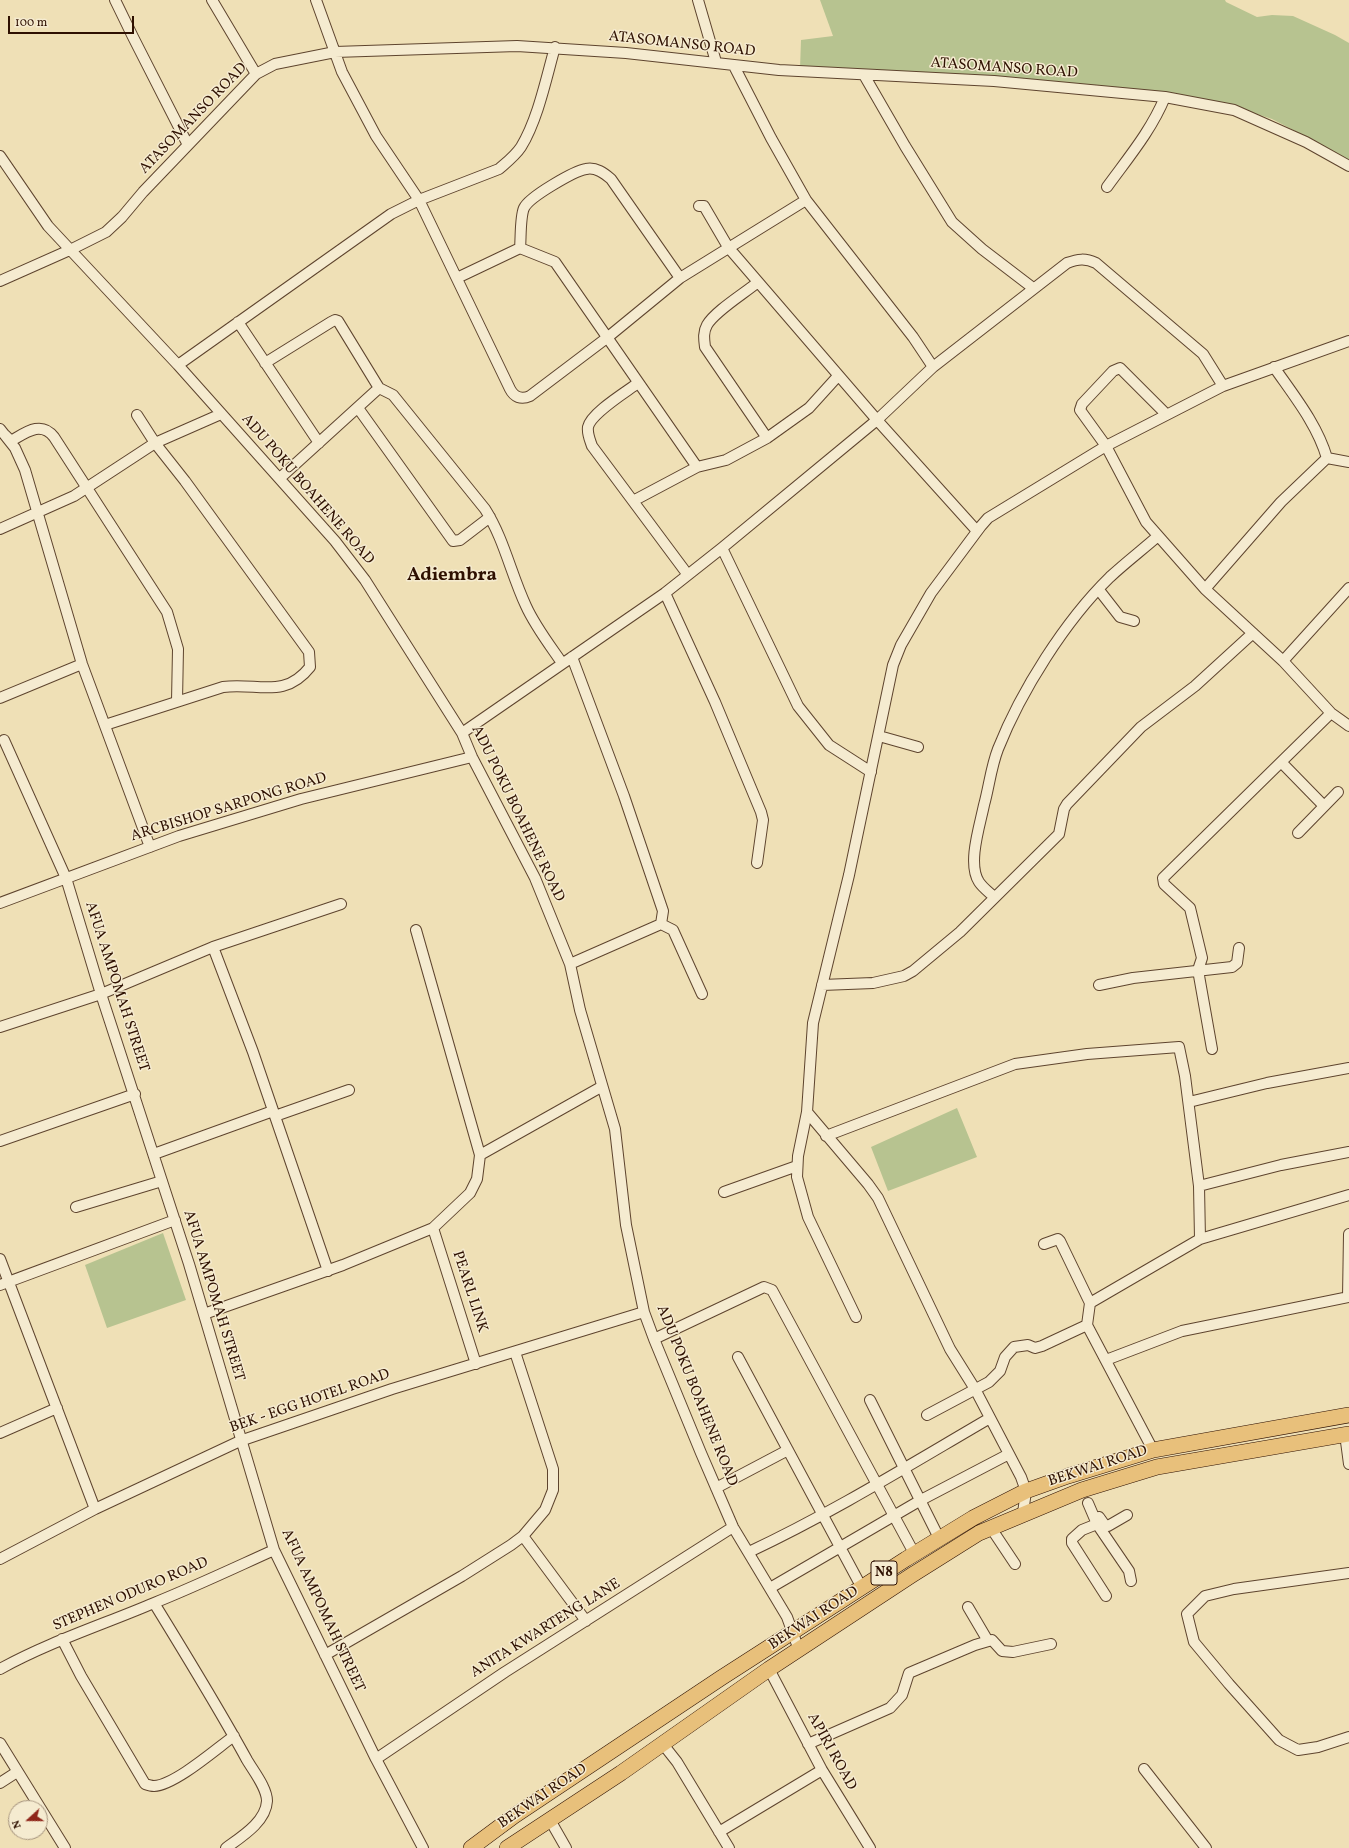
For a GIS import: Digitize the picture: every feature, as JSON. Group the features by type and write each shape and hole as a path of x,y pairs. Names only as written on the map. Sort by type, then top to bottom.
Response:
{"highway":[{"name":"BEKWAI ROAD","path":"471,1848 514,1816 721,1678 914,1553 974,1518 1026,1491 1068,1476 1153,1450 1349,1415"},
{"name":"BEKWAI ROAD","path":"507,1848 621,1773 662,1743 729,1699 769,1669 979,1533 1023,1513 1085,1496 1157,1467 1347,1434"},
{"path":"609,1753 621,1773"}],"street":[{"path":"115,0 188,145"},
{"path":"212,0 256,74"},
{"path":"316,0 342,72 376,136 420,200 510,389 516,396 521,398 530,396 608,337 680,278 806,200"},
{"path":"698,0 716,62"},
{"name":"ATASOMANSO ROAD","path":"0,281 106,232 122,217 143,192 256,74 275,64 335,52 518,46 555,47 716,62 734,66 778,70 994,81 1165,97 1234,110 1306,142 1349,166"},
{"path":"178,364 391,214 420,200 498,169 509,160 521,147 535,116 555,47"},
{"path":"734,66 771,138 806,200 913,337 933,367"},
{"path":"864,75 905,146 952,222 982,249 1033,288"},
{"path":"1107,187 1147,133 1156,119 1165,97"},
{"name":"ADU POKU BOAHENE ROAD","path":"0,156 39,214 178,364 335,541 365,580 462,733 472,757 535,878 570,964 580,1010 601,1087 615,1129 626,1225 644,1312 654,1340 733,1527 787,1617 799,1650"},
{"path":"520,248 523,211 527,204 549,187 585,169 598,170 610,179 680,278"},
{"path":"699,206 704,206 728,247 838,376 977,531"},
{"path":"457,278 520,248 554,262 608,337 638,383 697,467"},
{"path":"462,733 665,593 722,548 876,420 933,367 1067,263 1078,259 1088,259 1092,261 1203,354 1223,386"},
{"path":"758,282 714,317 707,325 703,339 705,347 768,438"},
{"path":"265,363 335,320 341,324 380,388 393,395 490,517 525,605 534,622 562,663"},
{"path":"238,322 319,443"},
{"path":"856,1318 808,1217 797,1177 797,1166 802,1132 807,1112 813,1023 849,875 893,665 901,645 931,593 988,518 1106,446 1223,386 1349,341"},
{"path":"1274,367 1305,412 1321,442 1327,458"},
{"path":"1166,414 1120,368 1116,369 1080,407 1081,414 1106,446 1146,522 1205,589 1283,661 1331,713 1349,726"},
{"path":"633,501 697,467 726,460 768,438 809,408 838,376"},
{"path":"638,383 596,415 590,422 588,428 589,438 592,446 688,575"},
{"path":"280,478 380,388"},
{"path":"358,408 452,541 460,540 490,517"},
{"path":"0,529 74,496 155,443 221,414"},
{"path":"105,725 223,687 235,685 278,687 291,683 308,670 311,662 308,652 304,646 185,481 155,443 137,415"},
{"path":"2,431 11,441 34,428 41,428 50,432 167,612 178,649 177,701"},
{"path":"2,431 20,459 38,512 82,664 150,847"},
{"path":"1327,458 1349,462"},
{"path":"1205,589 1281,502 1327,458"},
{"path":"994,897 980,883 975,870 976,841 998,750 1018,704 1080,609 1110,578 1158,536"},
{"path":"722,548 798,706 829,745 871,772"},
{"path":"1283,661 1349,588"},
{"path":"1099,590 1120,617 1134,621"},
{"path":"665,593 715,702 761,812 763,820 757,863"},
{"path":"822,985 873,984 904,976 913,971 960,932 1059,834 1064,808 1067,804 1141,727 1195,686 1253,633"},
{"path":"572,657 624,796 663,911 661,924"},
{"path":"0,698 82,664"},
{"path":"1212,1049 1198,970 1202,958 1190,908 1164,884 1163,878 1282,763 1331,713"},
{"path":"879,736 918,748"},
{"name":"AFUA AMPOMAH STREET","path":"4,740 66,878 101,994 175,1220 204,1314 240,1441 274,1550 376,1759 422,1848"},
{"name":"ARCBISHOP SARPONG ROAD","path":"0,903 150,847 301,799 472,757"},
{"path":"1282,763 1324,806"},
{"path":"1298,833 1338,792"},
{"path":"0,1027 101,994 213,947 341,904"},
{"path":"570,964 661,924"},
{"path":"661,924 673,930 702,994"},
{"path":"204,1314 328,1271 433,1228 470,1193 474,1187 480,1155 416,930"},
{"path":"213,947 274,1114 328,1271"},
{"path":"1099,985 1133,978 1235,966 1237,964 1239,948"},
{"path":"826,1136 1015,1064 1087,1054 1179,1047 1199,1186 1200,1239"},
{"path":"1188,1102 1349,1068"},
{"path":"480,1155 601,1087"},
{"path":"154,1154 349,1090"},
{"path":"0,1141 135,1094"},
{"path":"807,1112 868,1184 878,1198 950,1349 975,1389 1009,1454 1026,1491 1023,1513"},
{"path":"1199,1186 1281,1165 1349,1152"},
{"path":"724,1192 797,1166"},
{"path":"76,1207 162,1181"},
{"path":"1090,1303 1200,1239 1349,1195"},
{"path":"4,1283 175,1220"},
{"name":"PEARL LINK","path":"433,1228 476,1364"},
{"path":"1106,1360 1182,1331 1349,1297 1349,1234"},
{"path":"1044,1244 1058,1239 1060,1241 1090,1303 1087,1325 1153,1450"},
{"path":"0,1259 4,1283 57,1408 95,1509"},
{"path":"654,1340 764,1288 772,1290 914,1553"},
{"name":"BEK - EGG HOTEL ROAD","path":"0,1559 95,1509 240,1441 385,1392 644,1312"},
{"path":"927,1415 989,1382 1000,1371 1005,1357 1014,1347 1028,1345 1034,1348 1042,1346 1087,1325"},
{"path":"325,1655 462,1576 523,1536 545,1510 552,1490 553,1469 516,1352"},
{"path":"738,1357 862,1588"},
{"path":"870,1400 939,1538"},
{"path":"0,1433 57,1408"},
{"path":"749,1552 822,1515 990,1418"},
{"path":"1347,1434 1349,1464"},
{"path":"716,1488 788,1450"},
{"path":"770,1588 921,1500 1009,1454"},
{"path":"1085,1496 1104,1524 1108,1526 1127,1515"},
{"path":"1085,1496 1097,1524 1129,1571 1131,1581"},
{"path":"1097,1524 1082,1530 1072,1539 1072,1543 1106,1596"},
{"name":"ANITA KWARTENG LANE","path":"376,1759 505,1672 733,1527"},
{"path":"991,1528 1015,1564"},
{"path":"523,1536 586,1621"},
{"name":"STEPHEN ODURO ROAD","path":"0,1669 22,1657 62,1639 154,1603 274,1550"},
{"path":"1349,1572 1234,1589 1205,1596 1187,1614 1194,1642 1279,1740 1298,1750 1318,1747 1349,1737"},
{"path":"154,1603 234,1736 263,1788 267,1800 264,1814 253,1826 226,1848"},
{"path":"968,1607 988,1641"},
{"path":"62,1639 81,1676 145,1784 152,1786 162,1784 194,1766 234,1736"},
{"path":"808,1744 890,1708 902,1695 909,1673 975,1644 992,1640 1002,1651 1013,1652 1051,1644"},
{"name":"APIRI ROAD","path":"769,1669 822,1770 870,1848"},
{"path":"0,1743 65,1848"},
{"path":"662,1743 677,1762 729,1848"},
{"path":"1144,1769 1206,1848"},
{"path":"719,1832 822,1770"},
{"path":"0,1783 18,1772"},
{"path":"550,1820 566,1848"}],"green space":[{"path":"820,0 1225,0 1226,2 1257,17 1272,15 1293,16 1349,43 1349,163 1322,145 1272,119 1232,106 1149,92 1064,82 800,69 801,40 833,36"},
{"path":"957,1108 977,1157 888,1191 871,1147"},
{"path":"163,1233 186,1300 107,1328 85,1265"}],"district":[{"name":"Adiembra","path":"452,577"}]}
